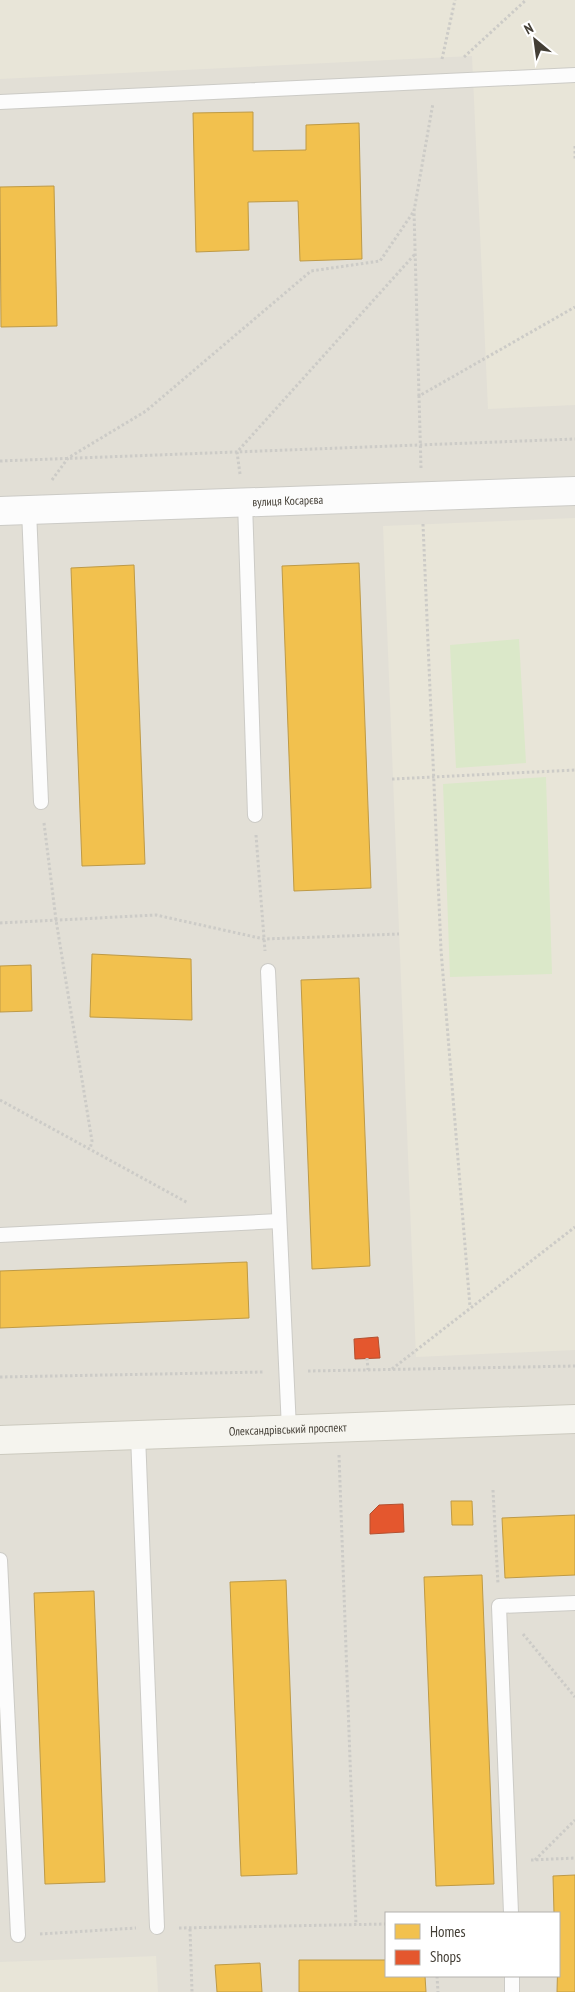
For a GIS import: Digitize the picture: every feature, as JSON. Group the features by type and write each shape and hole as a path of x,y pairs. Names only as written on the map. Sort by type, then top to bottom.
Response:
{"main road":[{"name":"Олександрівський проспект","path":"0,1440 575,1419"}],"street":[{"name":"вулиця Косарєва","path":"0,511 575,491"}],"lane":[{"path":"0,102 575,75"},
{"path":"245,502 255,815"},
{"path":"29,510 41,802"},
{"path":"268,972 289,1429"},
{"path":"0,1235 279,1221"},
{"path":"138,1435 157,1927"},
{"path":"0,1560 18,1935"},
{"path":"512,1912 499,1606 575,1603"},
{"path":"512,1977 512,1992"}],"path":[{"path":"455,0 437,82 414,211 420,445 441,950 470,1307"},
{"path":"437,82 526,0"},
{"path":"575,146 575,159"},
{"path":"29,510 68,458 146,411 311,271 380,261 414,211"},
{"path":"237,452 415,254"},
{"path":"419,396 575,307"},
{"path":"0,461 575,439"},
{"path":"237,452 245,502"},
{"path":"392,779 575,770"},
{"path":"41,802 56,920 92,1141 90,1149"},
{"path":"255,815 268,972"},
{"path":"0,923 156,915 264,940 399,934"},
{"path":"0,1100 226,1224"},
{"path":"392,1369 575,1227"},
{"path":"367,1358 368,1370"},
{"path":"338,1427 356,1925"},
{"path":"535,1860 575,1820"},
{"path":"510,1861 575,1858"},
{"path":"18,1935 157,1927 190,1929 385,1924"},
{"path":"190,1929 192,1992"},
{"path":"437,1977 438,1992"}],"shaded area":[{"path":"0,0 575,0 575,1992 0,1992"},
{"path":"0,0 575,0 575,405 488,409 472,56 0,79"},
{"path":"575,518 575,1350 416,1357 383,526"},
{"path":"156,1956 158,1992 0,1992 0,1962"}],"green space":[{"path":"519,639 526,763 456,768 450,645"},
{"path":"546,777 552,974 450,977 443,784"}],"building: Homes":[{"path":"253,112 253,151 306,150 306,125 359,123 362,259 300,261 298,201 248,202 249,250 196,252 193,113"},
{"path":"54,186 57,326 1,327 0,187"},
{"path":"359,563 371,888 294,891 282,566"},
{"path":"134,565 145,864 82,866 71,568"},
{"path":"92,954 191,959 192,1020 90,1017"},
{"path":"31,965 32,1011 0,1012 0,966"},
{"path":"359,978 370,1266 312,1269 301,980"},
{"path":"247,1262 249,1318 0,1328 0,1271"},
{"path":"451,1501 472,1501 473,1525 452,1525"},
{"path":"575,1515 575,1575 505,1578 502,1518"},
{"path":"482,1575 494,1884 436,1886 424,1577"},
{"path":"286,1580 297,1874 241,1876 230,1582"},
{"path":"94,1591 105,1882 45,1884 34,1593"},
{"path":"575,1875 575,1992 557,1992 557,1977 560,1977 560,1912 554,1912 553,1876"},
{"path":"299,1960 385,1960 385,1977 425,1977 426,1992 299,1992"},
{"path":"260,1963 262,1992 217,1992 215,1965"}],"building: Shops":[{"path":"378,1337 380,1358 355,1359 354,1339"},
{"path":"403,1504 404,1532 370,1534 370,1514 379,1505"}]}
